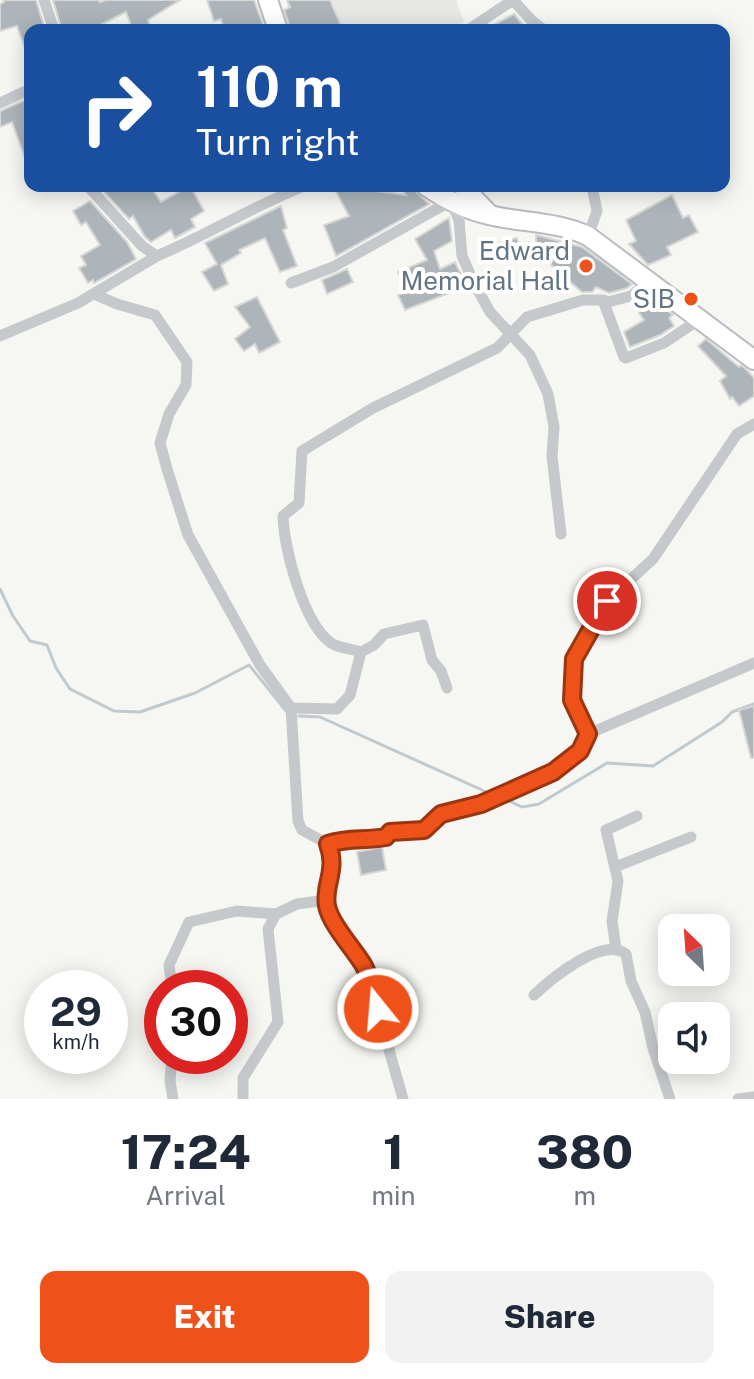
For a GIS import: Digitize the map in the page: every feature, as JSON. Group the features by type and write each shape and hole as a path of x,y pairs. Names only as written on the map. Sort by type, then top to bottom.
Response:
{"main road":[{"path":"268,0 276,24"},
{"path":"456,193 490,215 556,226 588,236 754,360"}],"street":[{"path":"44,0 52,24"},
{"path":"477,24 513,0 536,24"},
{"path":"0,103 24,92"},
{"path":"93,192 142,246 157,256"},
{"path":"0,336 94,294 157,256 290,192"},
{"path":"588,236 597,211 593,192"},
{"path":"291,283 333,267 456,193 462,256 490,312 530,355 548,394 554,427 552,456 561,534"},
{"path":"604,303 631,296 650,280"},
{"path":"94,294 155,315 187,362 186,385 169,414 160,443 167,469 188,535 260,665 291,708 298,821 302,830 328,844 332,874 327,908 366,969 403,1099"},
{"path":"447,688 441,671 432,660 423,625 384,634 374,645 361,652 331,643 306,611 294,574 283,516 299,503 302,451 373,408 497,348 527,317 558,306 583,300 604,300 626,358 664,343 700,319"},
{"path":"588,734 572,700 574,659 607,601 653,559 737,434 754,424"},
{"path":"291,708 337,709 350,695 361,652"},
{"path":"328,844 346,837 370,840 386,837 390,832 424,830 441,814 481,804 553,772 580,751 588,734 754,663"},
{"path":"616,949 612,921 618,895 606,830 637,816"},
{"path":"615,867 691,837"},
{"path":"170,970 169,965 189,922 237,911 276,914 297,904 327,900"},
{"path":"243,1099 243,1078 278,1022 268,929 276,914"},
{"path":"534,995 553,978 595,953 616,949 626,954 631,981 645,1012 670,1099"},
{"path":"171,1074 173,1099"},
{"path":"738,1099 754,1097"}],"shaded area":[{"path":"331,0 456,0 464,22 459,24 341,24"}],"building":[{"path":"36,0 43,24 24,24 24,45 17,26 0,31 0,4"},
{"path":"53,0 180,0 148,20 149,24 131,24 126,12 102,24 60,24"},
{"path":"207,0 254,0 263,24 222,24 221,19 214,21"},
{"path":"287,0 330,0 340,24 289,24 284,10 290,7"},
{"path":"514,14 522,24 496,24"},
{"path":"24,101 24,155 12,122 0,127 0,111"},
{"path":"154,192 161,202 179,192 193,192 204,211 191,219 195,227 175,238 171,230 151,242 133,216 129,219 105,193"},
{"path":"336,192 406,195 404,192 416,192 429,204 336,256 324,225 349,216"},
{"path":"672,195 683,218 689,215 698,232 667,247 671,255 648,265 629,244 636,241 626,220"},
{"path":"90,201 127,242 136,259 94,283 93,280 88,283 79,268 86,265 81,256 100,245 86,222 81,225 73,211"},
{"path":"281,206 287,228 283,230 297,266 280,272 265,238 239,250 241,253 221,265 228,284 214,291 202,272 217,264 205,243"},
{"path":"449,218 452,241 434,251 440,269 455,262 465,283 451,289 452,292 405,310 398,295 407,292 398,272 427,260 415,239"},
{"name":"Edward Memorial Hall","path":"536,235 582,247 632,284 609,293 596,287 592,292 582,292 554,268 536,245"},
{"path":"517,238 521,254 494,260 490,245"},
{"path":"347,269 353,282 327,294 322,280"},
{"path":"646,294 673,315 669,318 674,326 630,347 624,332 644,320 633,304"},
{"path":"257,297 280,342 259,353 255,344 244,351 235,339 250,327 235,307"},
{"path":"706,339 754,378 754,396 739,406 732,397 730,399 720,381 726,376 698,346"},
{"path":"754,706 754,758 751,758 739,710"},
{"path":"382,847 386,870 361,875 357,852"}],"waterway":[{"path":"0,589 30,641 47,645 56,668 70,689 114,711 140,712 195,693 249,665 286,711"},
{"path":"507,800 522,807 539,804 607,763 653,766 722,722 732,712 754,704"},
{"path":"299,716 320,717 491,794"}],"place":[{"name":"Edward Memorial Hall","path":"586,266"},
{"name":"SIB","path":"691,299"}],"route":[{"path":"378,1009 366,969 327,908 332,874 328,844 346,837 370,840 386,837 390,832 424,830 441,814 481,804 553,772 580,751 588,734 572,700 574,659 607,601"}]}
